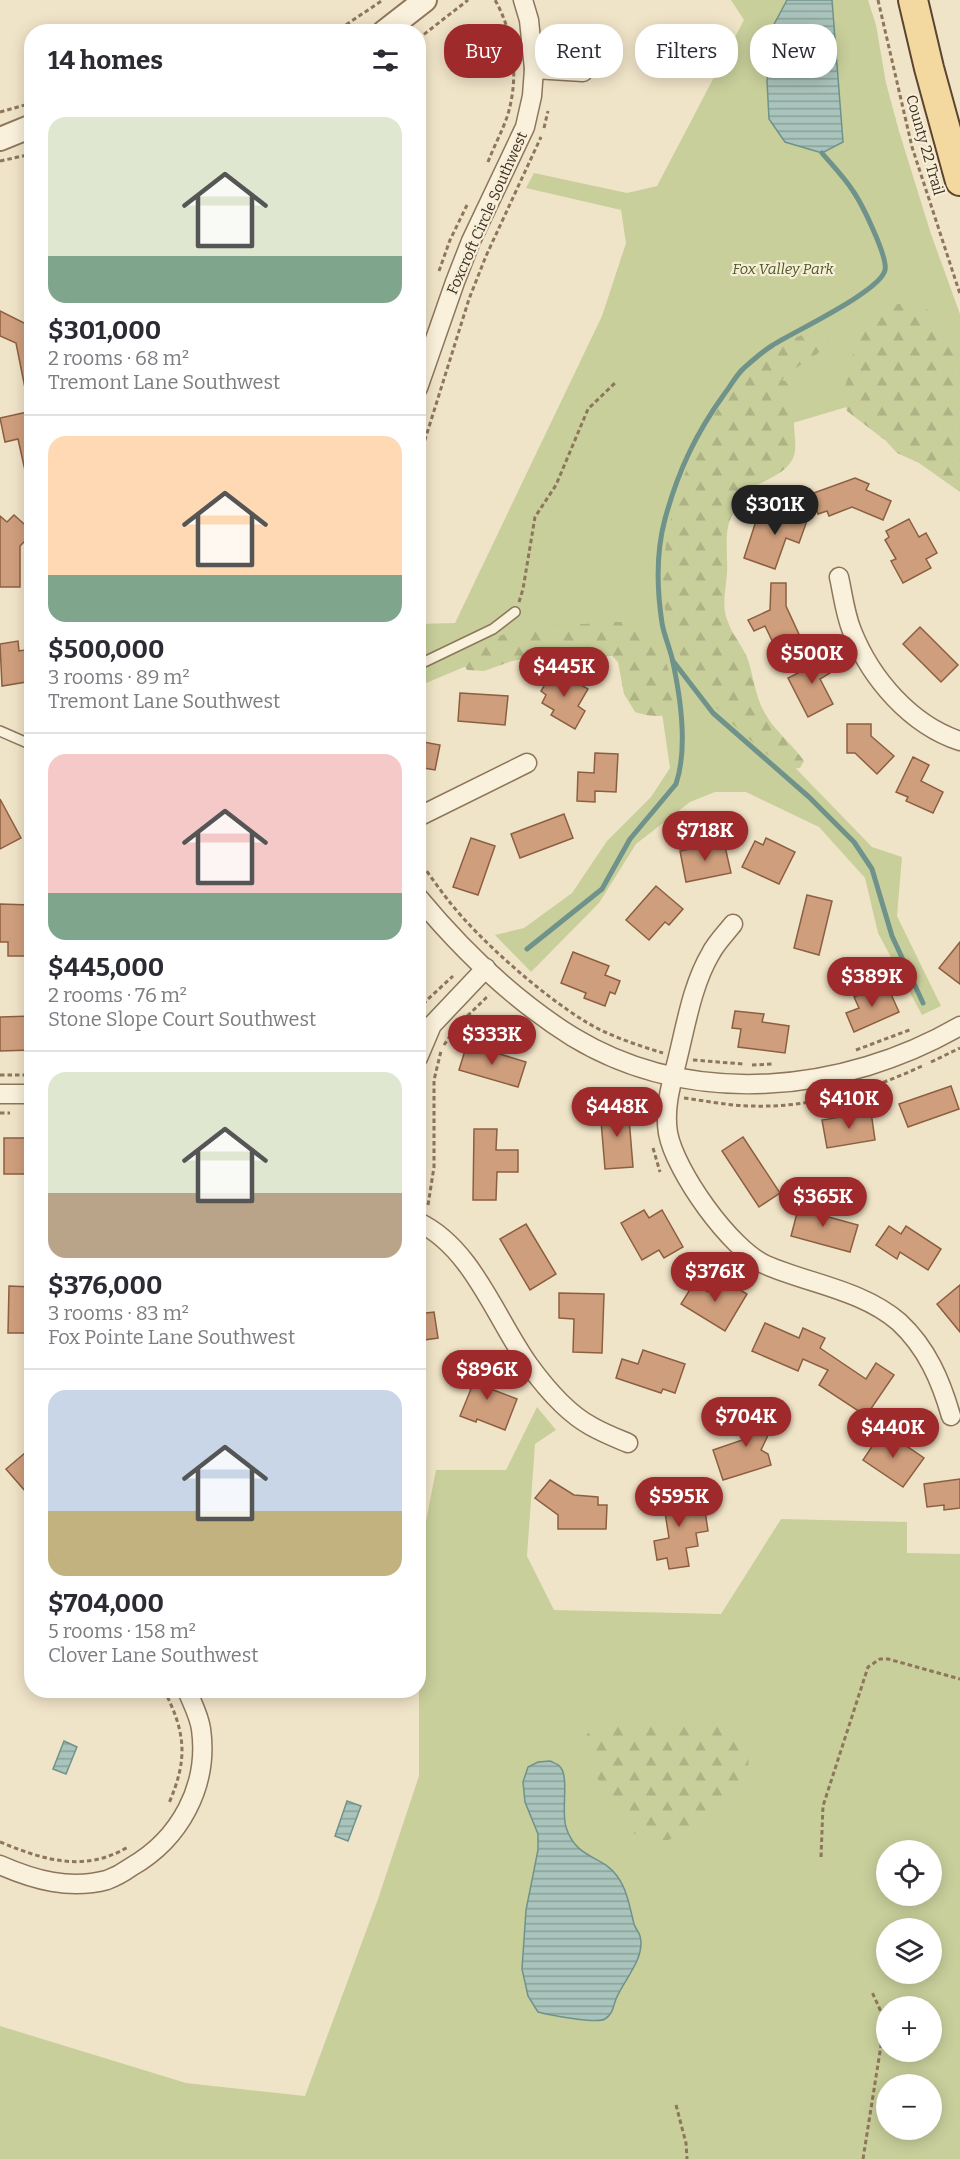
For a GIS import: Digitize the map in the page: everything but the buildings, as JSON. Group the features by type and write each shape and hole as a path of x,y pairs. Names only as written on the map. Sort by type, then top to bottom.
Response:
{"main road":[{"path":"914,0 929,69 960,181"}],"street":[{"path":"394,24 425,0"},
{"name":"Foxcroft Circle Southwest","path":"426,365 471,241 525,127 532,96 534,69 529,20 523,0"},
{"path":"0,139 24,129"},
{"path":"839,577 852,632 875,672 901,703 921,722 960,741"},
{"path":"426,813 527,763"},
{"path":"426,906 523,1002 574,1037 626,1062 674,1076 703,1081 748,1084 779,1084 816,1080 877,1063 960,1026"},
{"path":"733,924 712,950 699,976 667,1109 671,1143 683,1170 722,1229 741,1248 763,1263 860,1298 899,1322 935,1370 951,1416"},
{"path":"426,1038 432,1025 486,968"},
{"path":"0,1094 24,1094"},
{"path":"426,1227 442,1236 459,1254 528,1364 551,1390 589,1425 628,1443"},
{"path":"0,1865 53,1882 78,1883 109,1879 145,1860 172,1834 187,1812 199,1777 202,1755 201,1726 190,1698"}],"lane":[{"path":"426,661 493,629 515,612"},
{"path":"0,731 24,742"}],"path":[{"path":"347,24 383,0"},
{"path":"426,33 468,0"},
{"path":"485,168 507,114 514,86 509,35 495,0"},
{"name":"County 22 Trail","path":"878,0 912,147 960,294"},
{"path":"0,112 24,105"},
{"path":"0,161 24,157"},
{"path":"438,274 450,240 470,199"},
{"path":"515,612 524,589 535,517 556,485 588,409 616,382"},
{"path":"426,870 448,901 470,925 551,997 587,1023 678,1058 719,1063 783,1064"},
{"path":"426,1001 461,969"},
{"path":"428,1205 434,1177 433,1094 438,1062 449,1036 488,996"},
{"path":"855,1050 919,1026"},
{"path":"0,1075 24,1075"},
{"path":"821,1857 823,1806 868,1667 880,1659 888,1659 960,1679"},
{"path":"165,1809 178,1778 183,1744 178,1720 168,1698"},
{"path":"0,1842 30,1854 80,1863 114,1855 134,1843"},
{"path":"864,2159 882,2039 882,2014 872,1992"},
{"path":"676,2105 686,2144 687,2159"}],"green space":[{"name":"Fox Valley Park","path":"731,0 868,0 876,25 886,83 899,131 931,234 960,314 960,402 900,391 773,429 719,515 709,634 746,717 872,847 902,857 897,916 941,1006 922,1015 878,933 865,878 819,827 746,792 715,792 690,802 636,844 599,903 531,972 495,935 524,928 572,893 607,841 651,797 670,768 662,713 640,644 519,644 426,683 426,624 455,623 602,316 626,243 621,210 526,188 534,173 627,193 657,186 714,78 738,78 738,31 744,20"},
{"path":"906,303 922,306 934,314 945,327 960,362 960,492 919,463 897,453 886,441 847,411 843,393 857,334 871,314 886,306"},
{"path":"813,332 823,333 828,337 828,344 782,380 790,383 795,398 793,458 790,464 756,486 742,499 730,521 727,538 724,604 726,616 747,658 763,709 774,727 804,761 800,768 789,769 779,764 743,733 696,683 674,642 667,619 663,582 667,539 678,494 695,450 718,408 746,373 778,347"},
{"path":"615,622 643,624 655,633 667,664 675,697 675,705 668,714 654,716 635,712 624,694 618,662 612,656 595,657 556,653 512,661 484,671 467,670 463,663 464,656 481,644 517,631 555,625"},
{"path":"537,1407 556,1430 535,1444 527,1556 554,1610 721,1614 781,1519 907,1522 907,1553 960,1554 960,2159 0,2159 0,2026 186,2083 305,2096 378,1899 419,1776 419,1698 426,1698 426,1521 436,1470 506,1470"},
{"path":"630,1721 658,1727 719,1722 736,1729 749,1749 748,1772 738,1795 681,1835 668,1840 652,1841 633,1833 590,1765 582,1741 597,1726 609,1722"}],"water":[{"path":"787,0 832,0 834,24 774,24"},
{"path":"837,65 843,142 822,153 785,142 769,119 767,78 837,78"},
{"path":"64,1741 77,1747 66,1774 53,1769"},
{"path":"550,1761 559,1766 563,1773 564,1813 570,1838 576,1846 605,1864 617,1876 626,1893 634,1924 640,1936 640,1953 637,1961 619,1992 611,2013 605,2019 573,2018 538,2012 528,1996 522,1969 526,1910 538,1850 538,1834 525,1802 523,1782 528,1767 538,1762"},
{"path":"347,1801 361,1806 348,1841 335,1836"}],"waterway":[{"path":"527,949 602,889 630,839 676,784 682,754 682,721 675,672 662,623 658,584 659,558 662,532 670,501 697,438 736,376 744,368 769,347 869,289 880,279 885,270 879,243 862,207 842,176 822,153"},
{"path":"673,661 713,713 809,797 854,842 872,869 892,936 923,1003"}]}
